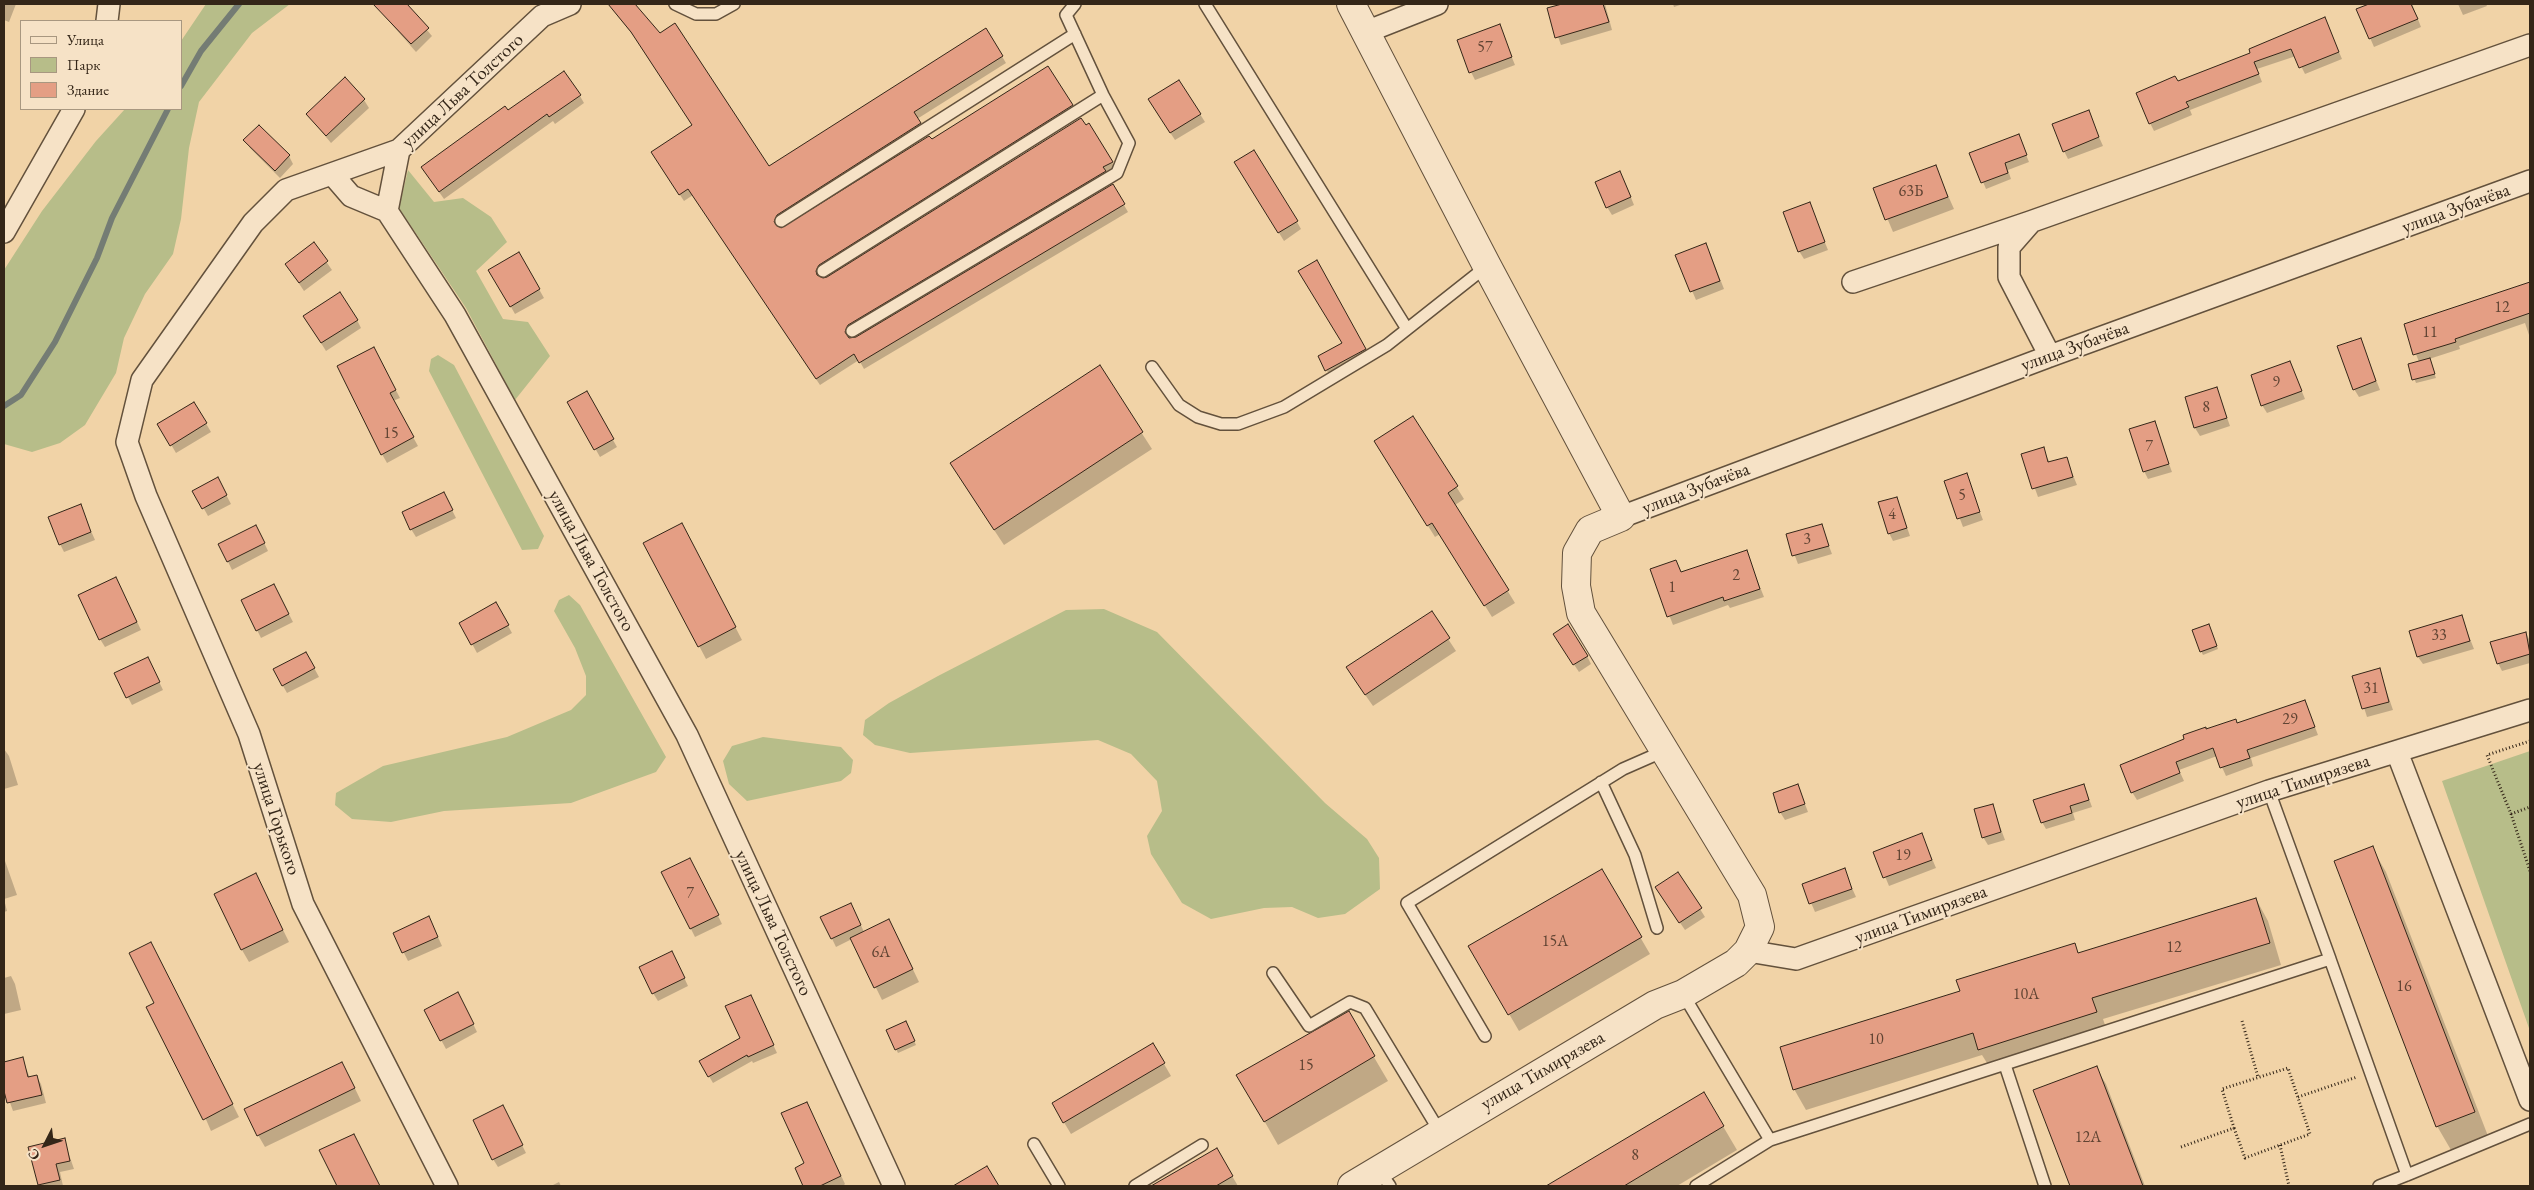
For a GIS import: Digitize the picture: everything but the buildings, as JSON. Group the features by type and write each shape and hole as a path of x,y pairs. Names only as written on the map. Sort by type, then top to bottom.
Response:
{"street":[{"path":"107,20 109,4"},
{"name":"улица Льва Толстого","path":"570,4 542,16 399,150 387,211 455,315 687,735 894,1186"},
{"path":"1351,4 1487,266 1621,517 1590,530 1577,553 1576,586 1581,612 1664,752 1752,894 1760,927 1748,951"},
{"path":"1366,32 1437,4"},
{"path":"1853,282 2030,222 2530,46"},
{"path":"4,232 73,110"},
{"path":"387,211 351,196 332,174 399,150"},
{"name":"улица Горького","path":"332,174 286,190 254,223 142,380 127,442 146,496 249,734 303,904 447,1186"},
{"name":"улица Зубачёва","path":"1621,517 2050,356 2530,181"},
{"path":"2030,222 2009,247 2009,277 2050,356"},
{"name":"улица Тимирязева","path":"1352,1186 1384,1178 1440,1132 1655,1006 1683,994 1736,963 1748,951 1796,959 2269,791 2530,710"},
{"path":"2397,752 2530,1100"}],"lane":[{"path":"675,4 696,14 716,14 734,4"},
{"path":"852,331 1117,173 1129,143 1103,95 1066,15 1075,4"},
{"path":"1204,4 1407,329"},
{"path":"782,221 1075,34"},
{"path":"823,271 1103,95"},
{"path":"1152,366 1179,405 1198,417 1221,424 1238,424 1284,407 1387,345 1487,266"},
{"path":"1486,1036 1407,903 1476,862 1623,769 1664,752"},
{"path":"1601,782 1635,855 1657,928"},
{"path":"2269,791 2407,1175"},
{"path":"1696,1186 1770,1140 2330,959"},
{"path":"1273,973 1309,1026 1350,1002 1365,1008 1440,1132"},
{"path":"1683,994 1770,1140"},
{"path":"2005,1065 2045,1186"},
{"path":"2379,1186 2530,1124"},
{"path":"1034,1144 1059,1186"},
{"path":"1135,1186 1202,1145"}],"path":[{"path":"2530,740 2487,755 2511,814 2530,871"},
{"path":"2511,814 2530,807"},
{"path":"2242,1021 2258,1077"},
{"path":"2288,1068 2310,1134 2245,1158 2222,1089 2258,1077 2288,1068"},
{"path":"2298,1097 2371,1073"},
{"path":"2181,1148 2234,1128"},
{"path":"2280,1145 2289,1186"}],"green space":[{"path":"206,4 290,4 252,33 199,102 189,148 181,219 173,254 145,294 124,338 116,373 85,425 60,443 32,452 4,444 4,270 42,211 96,141 124,110 182,110 182,40"},
{"path":"408,170 434,202 463,198 491,217 507,242 476,271 503,319 528,322 550,356 515,400 466,308 399,208"},
{"path":"438,355 454,365 544,536 538,549 522,550 429,371 431,359"},
{"path":"569,595 580,605 666,757 656,772 571,803 444,811 391,822 352,819 335,805 336,793 383,766 507,737 571,710 586,695 586,676 575,648 554,611 559,600"},
{"path":"1104,609 1157,632 1325,803 1367,839 1379,858 1380,889 1345,914 1318,918 1292,907 1264,908 1211,919 1182,903 1151,854 1147,836 1162,811 1157,781 1131,754 1098,740 910,753 875,745 863,735 865,720 889,703 938,676 1066,610"},
{"path":"763,737 841,747 853,760 851,773 841,781 747,801 729,784 723,761 732,746"},
{"path":"2530,751 2530,1031 2442,781"}],"waterway":[{"path":"182,84 201,51 239,4"},
{"path":"4,406 21,395 55,342 97,258 112,218 167,110"}]}
